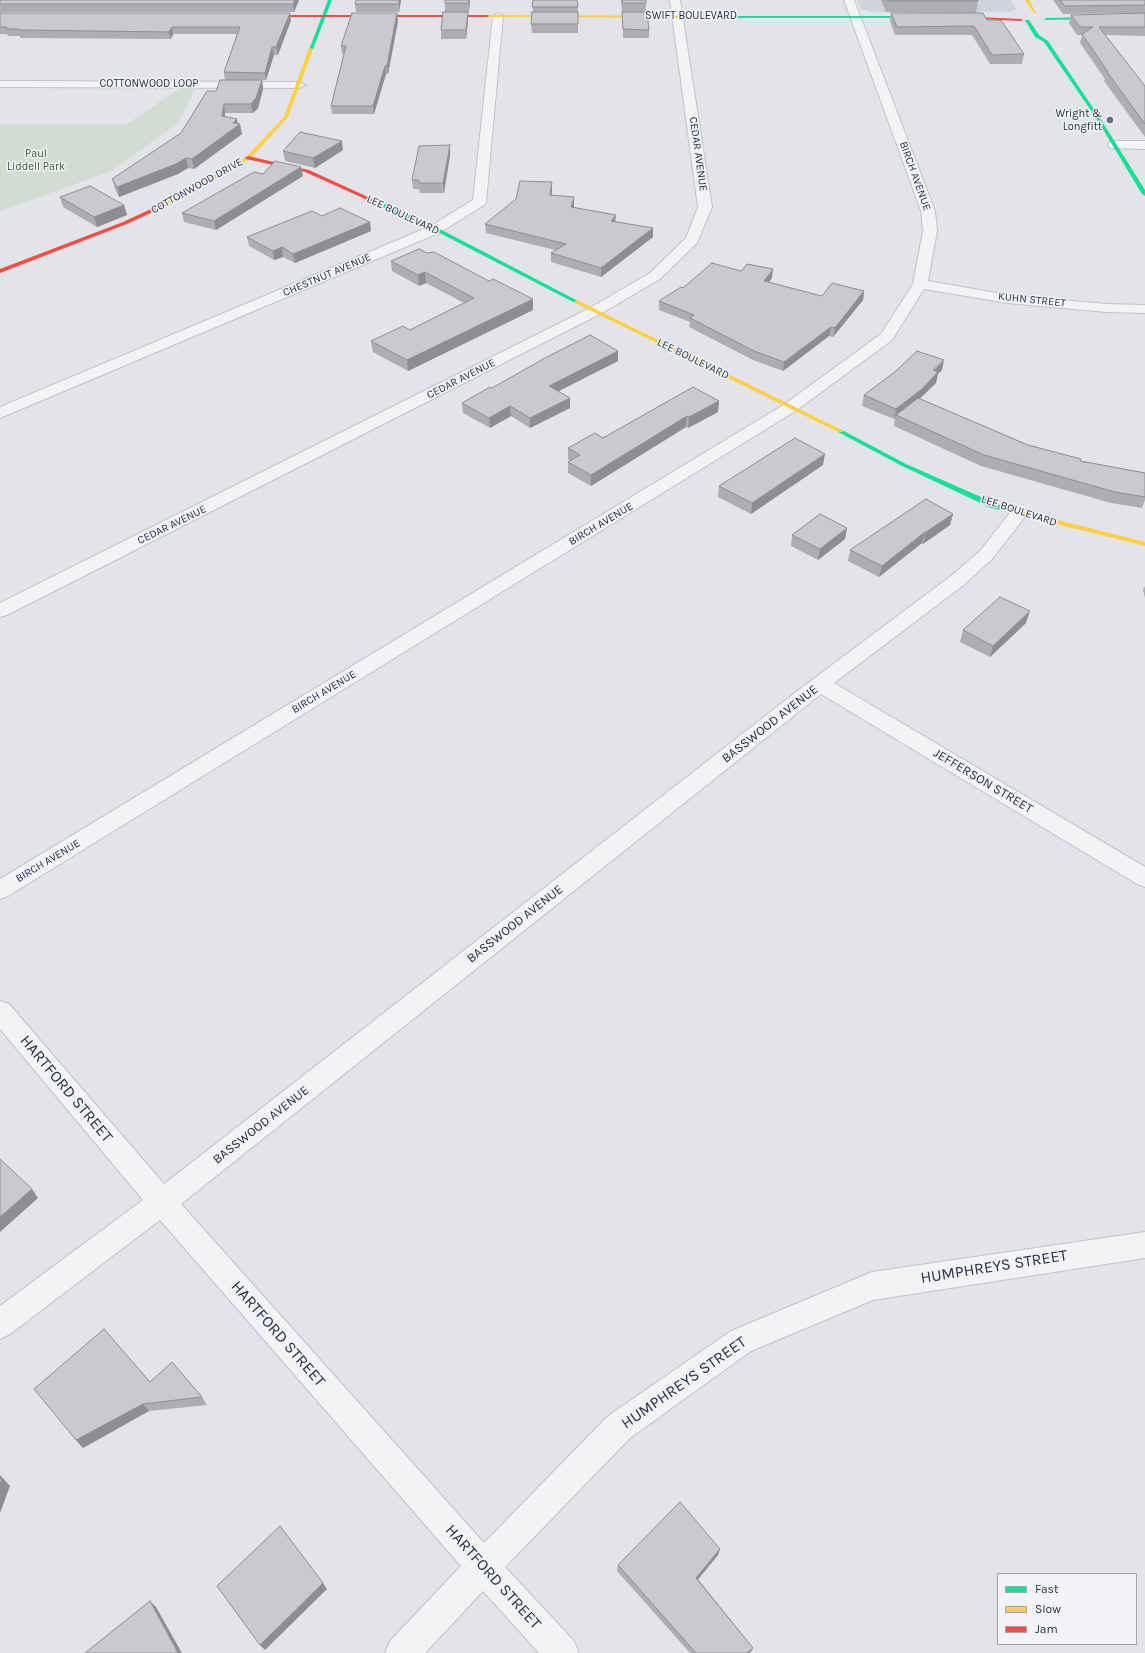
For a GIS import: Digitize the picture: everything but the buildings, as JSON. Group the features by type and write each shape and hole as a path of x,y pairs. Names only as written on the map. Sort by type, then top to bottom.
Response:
{"street":[{"name":"COTTONWOOD DRIVE","path":"0,271 125,223 171,202 248,158 286,117 330,0"},
{"name":"CEDAR AVENUE","path":"0,611 595,312 655,276 692,240 706,207 675,0"},
{"name":"BIRCH AVENUE","path":"0,890 791,407 887,337 920,284 930,230 928,211 850,0"},
{"path":"1027,0 1041,17 1050,35 1046,41"},
{"path":"951,17 1021,15 1041,17 1087,14 1101,17 1145,17"},
{"path":"1021,15 1037,36 1046,41 1145,194"},
{"name":"SWIFT BOULEVARD","path":"253,16 928,17"},
{"name":"CHESTNUT AVENUE","path":"0,413 436,229 479,202 498,16"},
{"name":"COTTONWOOD LOOP","path":"0,84 299,85"},
{"path":"1114,144 1145,144"},
{"name":"LEE BOULEVARD","path":"248,158 307,171 436,229 595,312 791,407 904,465 994,506 1108,536 1145,544"},
{"name":"KUHN STREET","path":"920,284 1008,299 1106,308 1145,309"},
{"name":"BASSWOOD AVENUE","path":"0,1324 162,1202 820,684 958,580 986,555 1019,513"},
{"name":"JEFFERSON STREET","path":"820,684 1145,878"},
{"name":"HARTFORD STREET","path":"0,1011 162,1202 483,1566 562,1653"},
{"name":"HUMPHREYS STREET","path":"402,1653 483,1566 620,1427 741,1341 872,1286 1145,1244"}],"shaded area":[{"path":"857,0 1011,0 1016,9 1011,12 872,12 861,9"}],"green space":[{"name":"Paul Liddell Park","path":"179,89 195,89 178,123 112,171 0,211 0,124 127,124"}],"traffic: fast":[{"path":"311,49 330,0"},
{"path":"732,17 921,17"},
{"path":"1046,19 1145,17"},
{"path":"1027,21 1037,36 1046,41 1098,118 1145,194"},
{"path":"376,202 436,229 577,302"},
{"path":"840,431 904,465 994,506 1010,510"}],"traffic: slow":[{"path":"1027,0 1035,12"},
{"path":"487,16 732,17"},
{"path":"166,204 248,158 286,117 311,49"},
{"path":"577,302 840,431"},
{"path":"1010,510 1145,544"}],"traffic: jam":[{"path":"261,16 487,16"},
{"path":"957,17 1021,20"},
{"path":"248,158 307,171 376,202"},
{"path":"0,271 125,223 166,204"}],"place":[{"name":"Wright & Longfitt","path":"1110,120"}]}
